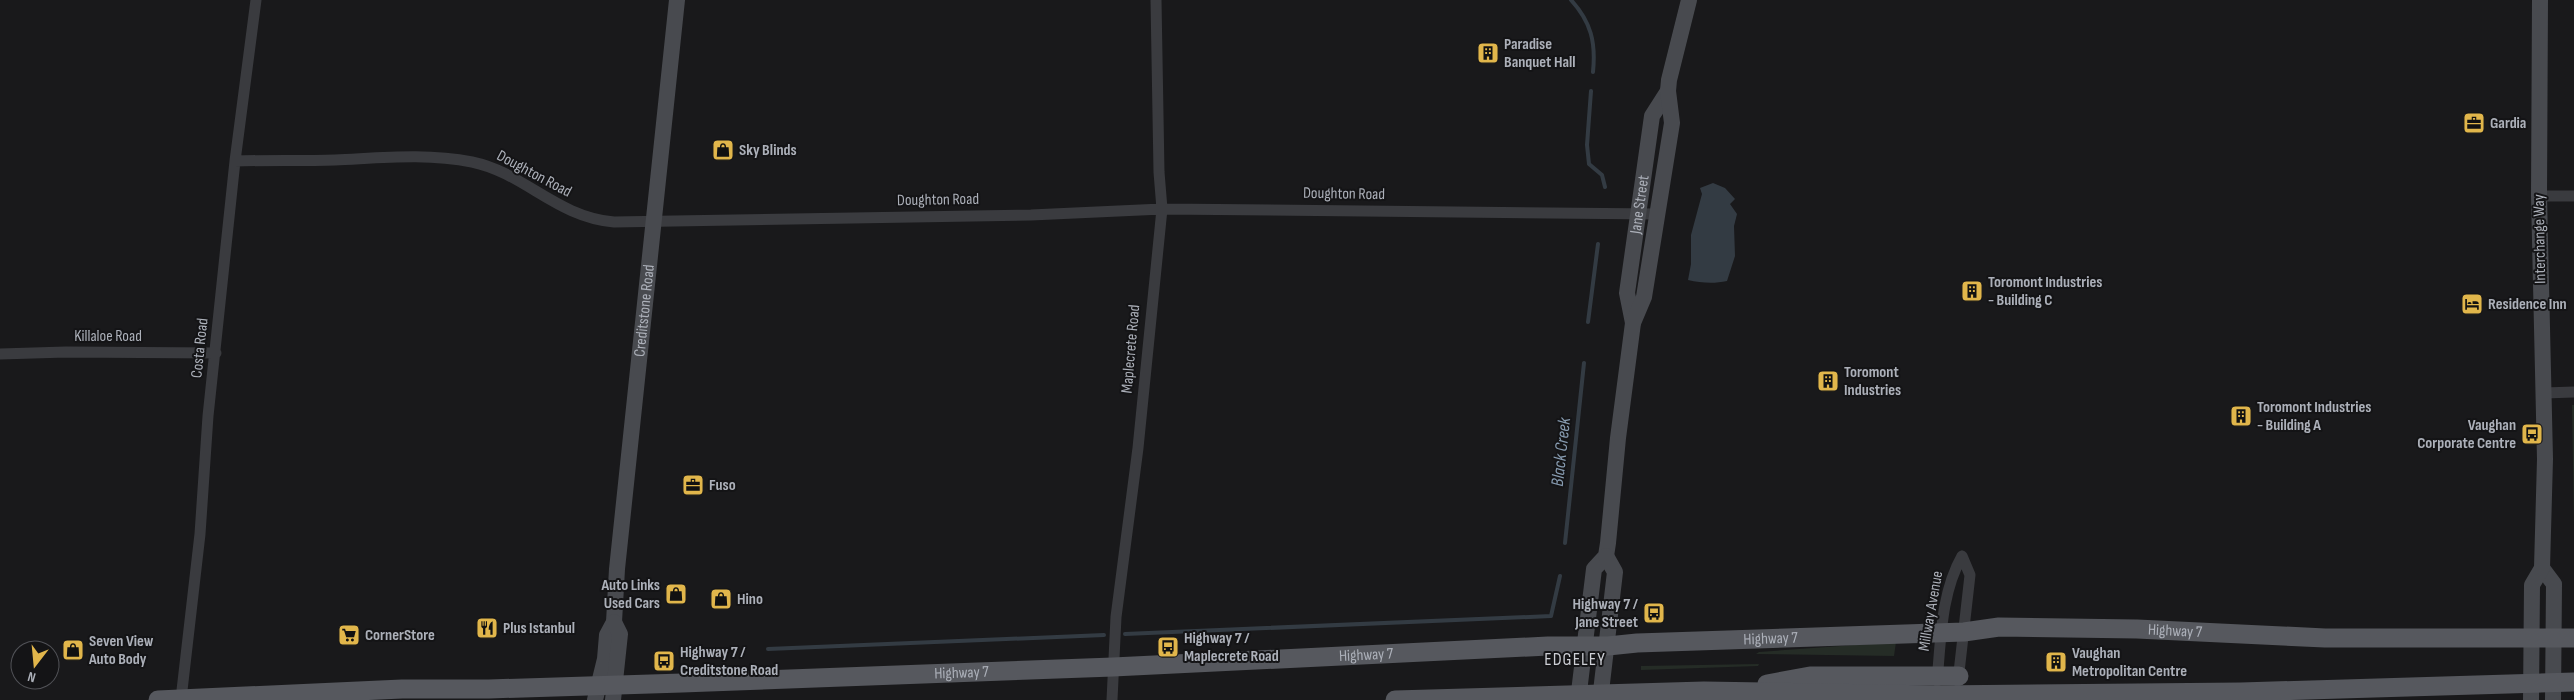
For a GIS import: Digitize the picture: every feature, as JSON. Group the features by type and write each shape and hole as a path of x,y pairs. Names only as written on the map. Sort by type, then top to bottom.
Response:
{"main road":[{"name":"Highway 7","path":"158,700 402,689 605,692 1113,667 1608,646 1637,643 1941,631 1964,632 1999,627 2137,629 2325,638 2574,638"},
{"path":"1726,691 1810,676 1959,676"},
{"path":"1395,700 1578,698 1726,691 1936,697 2241,692 2553,692 2574,682"}],"street":[{"name":"Costa Road","path":"181,699 200,534 235,161 256,0"},
{"name":"Creditstone Road","path":"605,692 620,634 614,622 617,569 677,0"},
{"name":"Maplecrete Road","path":"1112,700 1116,617 1138,448 1162,210 1155,32 1156,0"},
{"name":"Jane Street","path":"1633,322 1627,293 1652,116 1668,90 1689,0"},
{"name":"Interchange Way","path":"2531,692 2532,584 2542,568 2544,393 2539,196 2540,0"},
{"name":"Jane Street","path":"1601,697 1615,572 1606,556 1633,322 1644,297 1672,123 1668,90"},
{"name":"Doughton Road","path":"235,161 306,161 421,156 472,162 513,178 558,206 585,218 614,222 1022,215 1162,210 1656,214"},
{"path":"2539,196 2574,196"},
{"name":"Killaloe Road","path":"0,354 66,352 216,353"},
{"path":"2544,393 2574,392"},
{"name":"Jane Street","path":"1578,698 1586,646 1594,569 1606,556"},
{"name":"Millway Avenue","path":"1936,697 1941,631 1952,574 1962,556 1970,575 1956,697"},
{"path":"2542,568 2554,584 2553,692"}],"shaded area":[{"path":"1713,183 1725,188 1735,199 1730,204 1737,214 1734,226 1735,256 1727,281 1708,283 1688,280 1691,264 1691,235 1702,194 1700,188"},
{"path":"2572,405 2574,405 2574,525"},
{"path":"1896,642 1894,656 1756,654 1759,652"},
{"path":"1759,664 1758,666 1641,670 1641,666"}],"waterway":[{"name":"Black Creek","path":"1571,0 1583,16 1591,33 1594,51 1593,72"},
{"name":"Black Creek","path":"1591,91 1587,145 1589,164 1602,175 1605,187"},
{"name":"Black Creek","path":"1588,322 1598,244"},
{"name":"Black Creek","path":"1565,543 1584,363"},
{"path":"1125,634 1551,616 1560,576"},
{"path":"768,649 1104,635"}],"place":[{"name":"Paradise Banquet Hall","path":"1488,53"},
{"name":"Gardia","path":"2474,123"},
{"name":"Sky Blinds","path":"723,150"},
{"name":"Toromont Industries - Building C","path":"1972,291"},
{"name":"Residence Inn","path":"2472,304"},
{"name":"Toromont Industries","path":"1828,381"},
{"name":"Toromont Industries - Building A","path":"2241,416"},
{"name":"Vaughan Corporate Centre","path":"2532,434"},
{"name":"Fuso","path":"693,485"},
{"name":"Auto Links Used Cars","path":"676,594"},
{"name":"Hino","path":"721,599"},
{"name":"Highway 7 / Jane Street","path":"1654,613"},
{"name":"Plus Istanbul","path":"487,628"},
{"name":"CornerStore","path":"349,635"},
{"name":"Highway 7 / Maplecrete Road","path":"1168,647"},
{"name":"Seven View Auto Body","path":"73,650"},
{"name":"Highway 7 / Creditstone Road","path":"664,661"},
{"name":"Vaughan Metropolitan Centre","path":"2056,662"}],"district":[{"name":"EDGELEY","path":"1575,659"}]}
